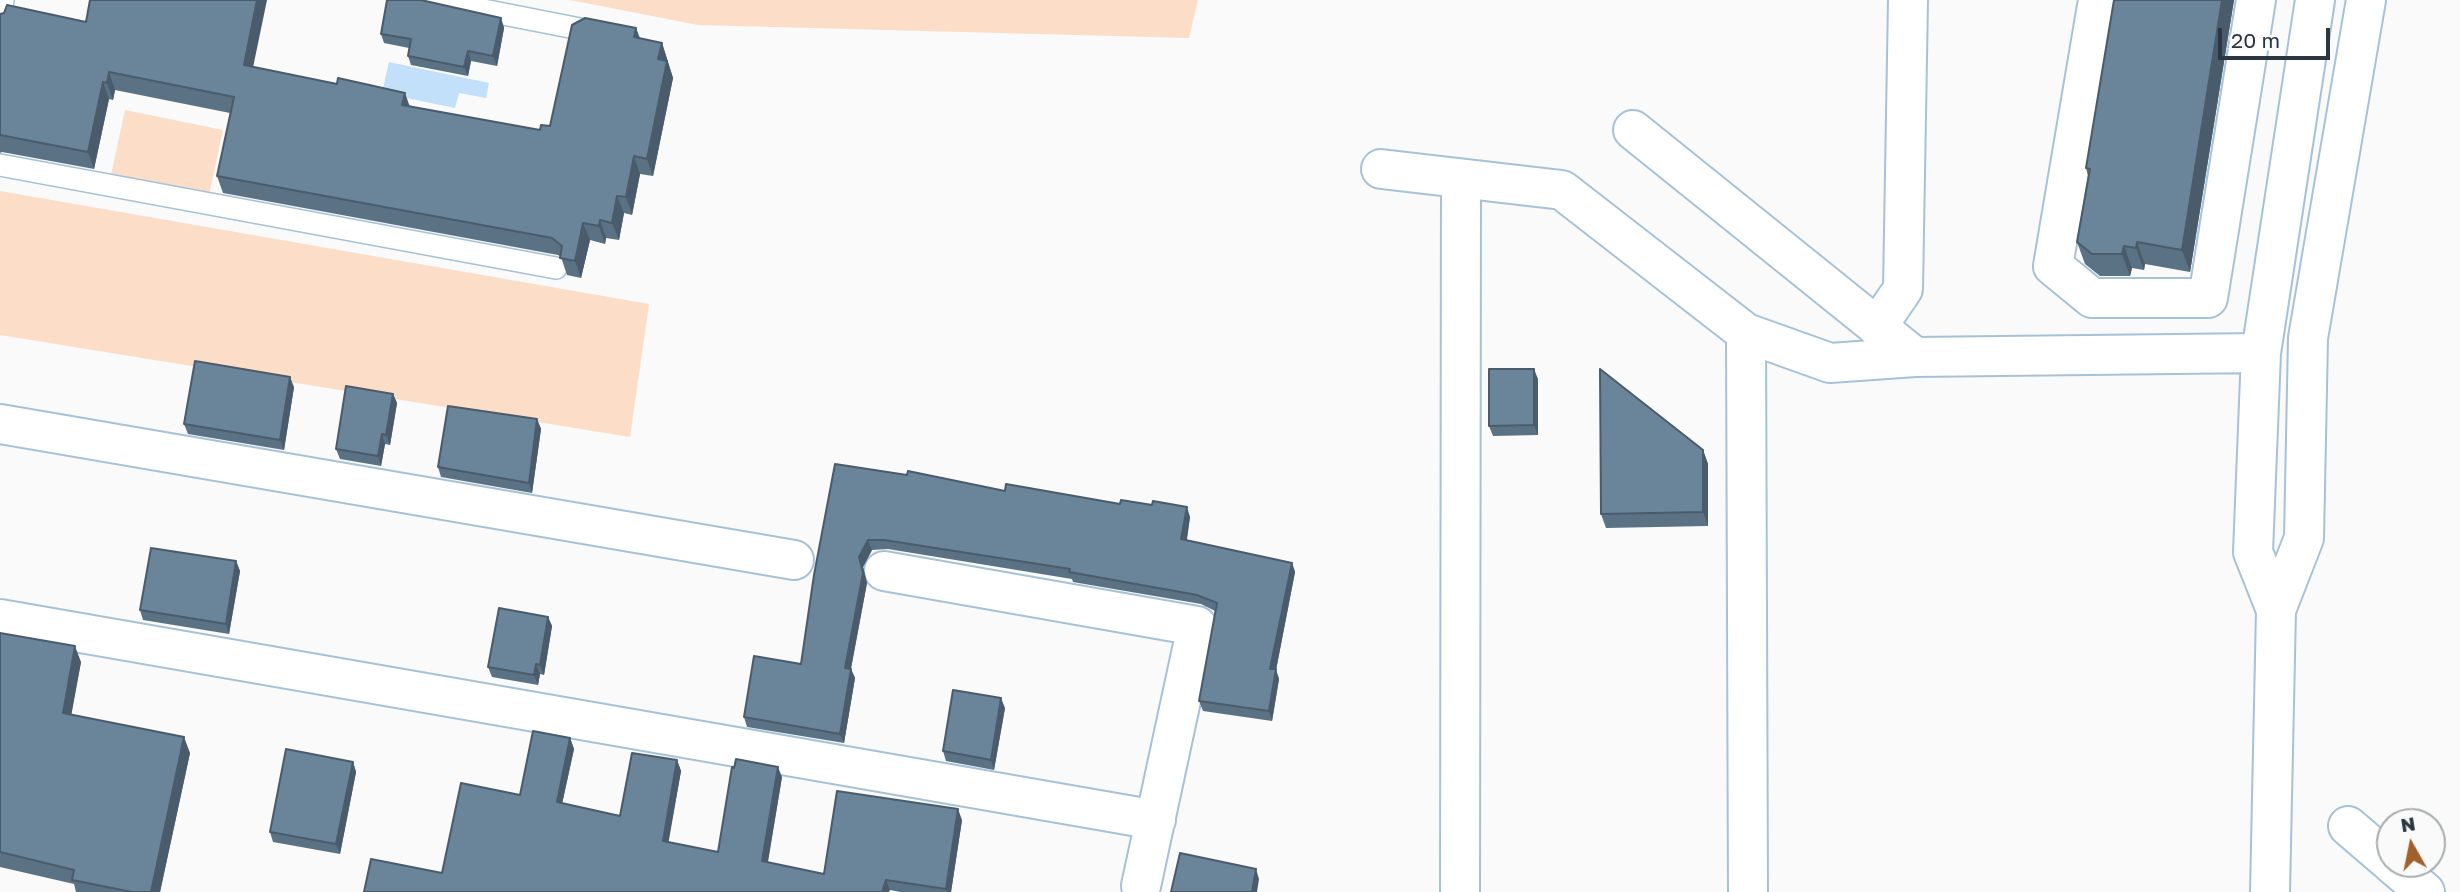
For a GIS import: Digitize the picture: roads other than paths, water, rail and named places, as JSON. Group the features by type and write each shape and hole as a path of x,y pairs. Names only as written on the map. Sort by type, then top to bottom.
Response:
{"street":[{"path":"1877,327 1903,289 1908,0"},
{"path":"2098,0 2053,266 2092,298 2208,298 2256,0"},
{"path":"2276,610 2253,552 2261,353 2315,0"},
{"path":"2270,892 2276,610 2304,538 2308,338 2366,0"},
{"path":"2308,37 2360,41"},
{"path":"1633,130 1914,357"},
{"path":"1381,169 1562,190 1746,333 1830,363 1914,357 2261,353"},
{"path":"1460,892 1461,178"},
{"path":"1746,333 1748,892"},
{"path":"0,424 794,560"},
{"path":"884,571 1197,626 1142,886"},
{"path":"0,619 1156,820"},
{"path":"2348,826 2376,850"},
{"path":"2409,878 2425,892"}],"lane":[{"path":"0,22 3,0"},
{"path":"432,0 580,29"},
{"path":"0,165 556,268"}],"water":[{"path":"389,62 489,83 486,98 459,93 455,108 382,93"}]}
